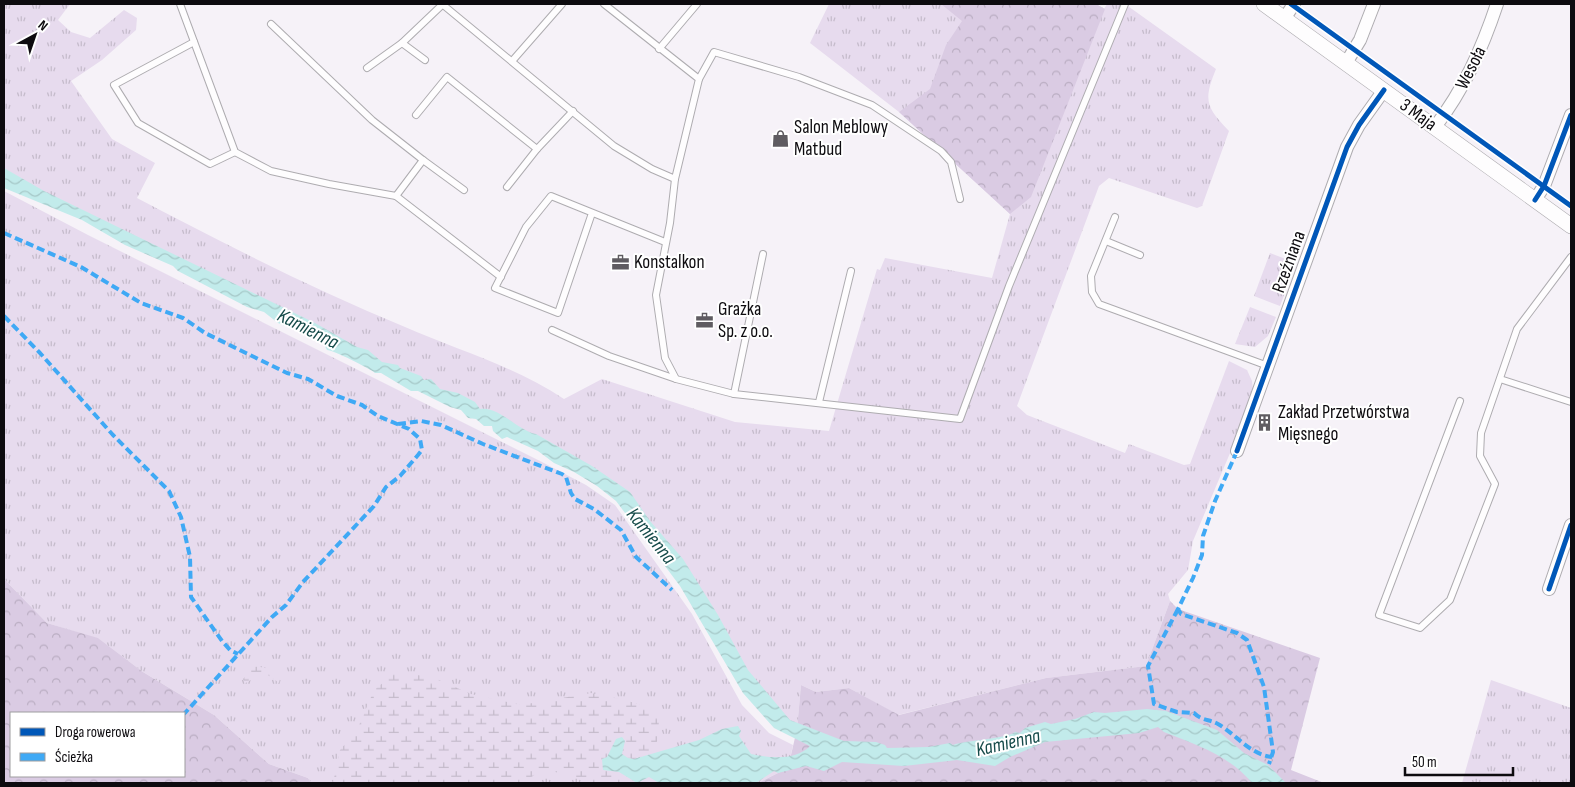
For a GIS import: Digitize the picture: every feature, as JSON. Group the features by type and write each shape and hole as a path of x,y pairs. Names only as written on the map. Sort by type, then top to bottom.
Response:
{"street":[{"name":"3 Maja","path":"1264,4 1571,226"},
{"path":"1284,19 1294,4"},
{"path":"1346,63 1360,40 1374,4"},
{"name":"Wesoła","path":"1435,127 1462,87 1475,63 1498,4"},
{"name":"Rzeźniana","path":"1237,451 1347,147 1359,125 1384,90"},
{"path":"1535,200 1544,186 1571,115"},
{"path":"1549,590 1571,525"}],"lane":[{"path":"180,4 235,152 271,170 329,184 396,196 501,277"},
{"path":"367,68 402,43 442,4 513,60 614,146 632,158 675,179"},
{"path":"513,60 562,4"},
{"path":"604,4 699,79"},
{"path":"659,49 697,4"},
{"path":"552,330 609,356 676,379 734,394 960,419 1009,286 1125,4"},
{"path":"272,24 372,120 464,190"},
{"path":"194,42 114,86 138,123 210,164 235,152"},
{"path":"402,43 425,60"},
{"path":"676,379 665,358 656,295 675,179 699,79 714,52 799,77 872,105 941,152 951,162 960,199"},
{"path":"416,115 447,77 537,149"},
{"path":"507,186 537,149 573,111"},
{"path":"396,196 423,160"},
{"path":"592,213 558,313 495,288 526,227 551,196 666,242"},
{"path":"1115,217 1090,284 1099,304 1268,366"},
{"path":"1106,241 1140,255"},
{"path":"734,394 763,254"},
{"path":"1460,401 1379,615 1420,628 1450,600 1495,484 1480,456 1480,433 1518,328 1571,257"},
{"path":"819,402 851,271"},
{"path":"1500,379 1571,402"}],"green space":[{"path":"4,4 70,4 58,20 71,32 90,38 124,10 137,18 136,30 102,60 71,81 112,139 155,163 137,198 303,282 507,368 564,399 602,379 735,422 829,431 877,269 880,270 885,258 992,278 1010,214 899,112 810,43 829,4 1096,4 1104,9 1107,4 1125,4 1216,69 1209,89 1209,103 1215,116 1229,131 1202,206 1197,208 1109,178 1099,186 1017,406 1027,415 1125,453 1129,444 1184,465 1190,464 1229,361 1247,370 1252,381 1253,390 1233,446 1193,541 1188,570 1168,594 1170,601 1146,666 1046,678 898,715 849,688 816,692 801,685 797,729 772,712 623,494 4,172"},
{"path":"941,4 1096,4 1105,9 1031,197 1010,214 899,112 930,89 946,45 962,21"},
{"path":"4,191 88,235 542,462 586,485 615,505 692,614 742,705 769,733 793,745 788,768 758,783 311,783 308,778 269,764 214,715 143,672 99,639 47,623 4,579"},
{"path":"1270,253 1296,263 1280,306 1254,296"},
{"path":"1250,307 1276,317 1268,336 1255,347 1235,344"},
{"path":"4,579 47,623 98,638 143,672 214,715 269,764 308,778 311,783 4,783"},
{"path":"1170,601 1178,609 1320,658 1291,770 1324,783 758,783 788,768 797,729 801,685 816,692 849,688 899,715 1046,678 1146,666"},
{"path":"254,667 272,671 280,678 279,683 266,674 260,674 245,683 243,679"},
{"path":"396,672 432,677 471,694 521,705 591,693 625,700 660,711 656,751 634,759 628,758 621,750 625,741 616,739 607,757 604,770 619,772 637,783 597,783 544,769 522,783 333,783 340,750 357,730 374,690"},
{"path":"1491,680 1571,708 1571,783 1462,783"}],"water":[{"name":"Kamienna","path":"4,168 44,191 315,323 357,347 368,350 382,362 398,365 400,368 421,376 424,380 431,379 440,389 458,393 475,402 480,409 494,411 592,466 630,492 650,521 683,559 718,615 748,670 790,720 844,741 876,742 885,745 887,748 928,747 950,743 953,745 995,738 1015,732 1020,733 1025,728 1045,722 1051,724 1075,719 1094,712 1105,713 1147,709 1166,711 1217,730 1244,753 1268,765 1286,783 1252,783 1234,765 1223,758 1164,732 1158,727 1139,733 1045,742 1010,757 995,766 957,760 904,766 842,762 824,771 806,766 778,773 774,771 756,783 659,783 649,777 637,783 619,772 603,770 602,759 607,757 616,739 622,737 625,741 622,754 634,759 699,740 722,729 738,726 741,731 739,736 751,754 766,757 790,756 804,751 810,746 774,728 743,693 680,586 616,501 597,486 554,463 538,451 507,437 502,439 493,431 492,426 484,426 476,419 468,418 461,410 450,407 418,391 411,391 381,373 375,373 352,360 327,350 322,341 278,323 264,312 247,307 178,271 173,266 125,245 82,220 4,188"}],"marked path":[{"path":"4,233 81,267 141,303 183,318 205,333 287,373 308,379 337,396 362,405 378,416 409,429 420,439 422,450 400,476 386,487 374,506 303,582 286,605 272,617 185,713"},
{"path":"4,316 40,353 113,435 169,491 181,517 190,557 191,597 222,641 230,650 238,654"},
{"path":"398,424 421,421 441,425 483,444 562,474 566,477 575,499 594,509 621,530 636,557 672,590"},
{"path":"1237,451 1215,501 1203,536 1202,555 1178,609 1181,614 1237,633 1247,640 1264,687 1273,752 1269,764"},
{"path":"1178,609 1148,666 1154,704 1177,712 1194,713 1225,728 1257,752 1272,757"}],"cycle path":[{"path":"1291,4 1571,206"},
{"path":"1237,451 1347,147 1359,125 1384,90"},
{"path":"1535,200 1544,186 1571,115"},
{"path":"1549,589 1571,525"}],"place":[{"name":"Salon Meblowy Matbud","path":"780,138"},
{"name":"Konstalkon","path":"620,262"},
{"name":"Grażka Sp. z o.o.","path":"704,320"},
{"name":"Zakład Przetwórstwa Mięsnego","path":"1264,423"}]}
